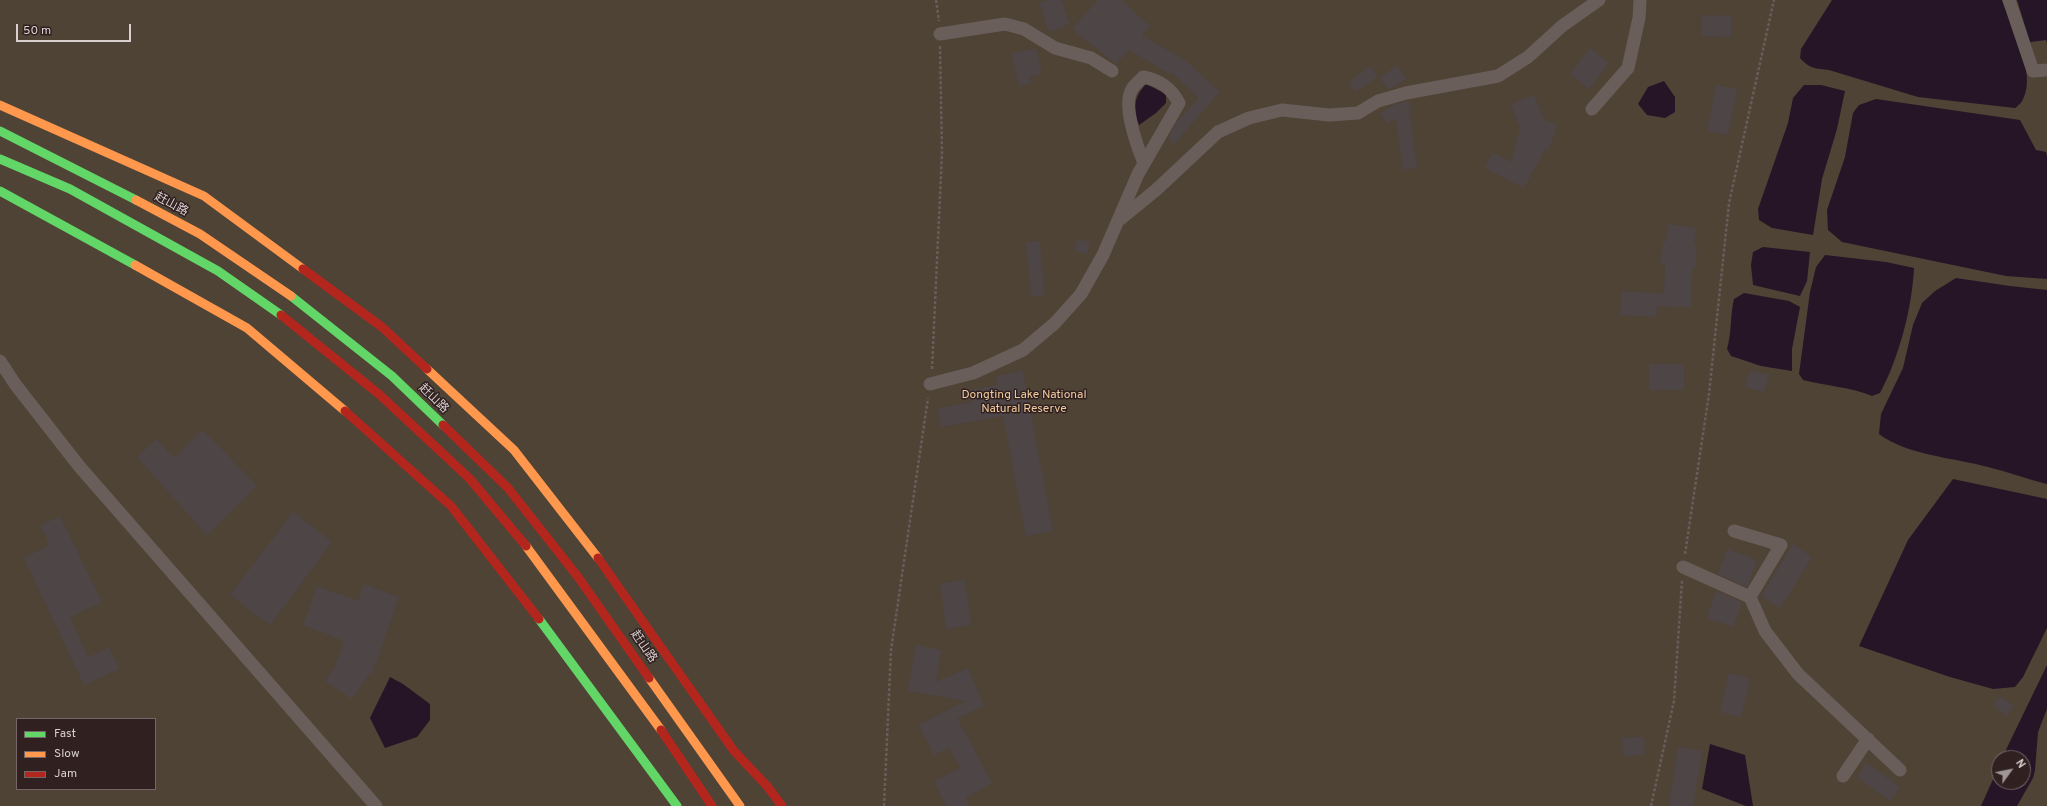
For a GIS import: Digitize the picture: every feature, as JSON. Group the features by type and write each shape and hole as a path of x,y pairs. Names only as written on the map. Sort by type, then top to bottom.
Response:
{"main road":[{"path":"0,105 204,196 382,327 514,450 612,578 734,751 767,786 782,806"},
{"name":"赶山路","path":"0,131 62,160 200,234 290,295 392,376 508,488 578,577 740,806"},
{"path":"0,159 70,189 218,271 293,323 380,396 470,479 517,534 663,733 712,806"},
{"path":"0,192 83,235 247,328 445,501 551,634 678,806"}],"street":[{"path":"1118,221 1156,190 1218,132 1249,118 1282,110 1329,115 1358,113 1378,101 1406,93 1498,76 1528,57 1562,26 1599,0"},
{"path":"1592,108 1628,68 1639,18 1640,0"},
{"path":"2009,0 2033,72 2047,70"},
{"path":"940,34 1005,24 1024,29 1055,48 1091,58 1112,71"},
{"path":"930,384 973,373 1023,350 1056,323 1081,294 1103,255 1144,163 1179,103 1174,93 1156,79 1143,77 1132,90 1129,105 1132,126 1144,163"},
{"path":"0,361 15,384 79,466 376,806"},
{"path":"1734,531 1781,545 1750,597"},
{"path":"1683,567 1750,597 1765,631 1798,674 1900,770"},
{"path":"1843,776 1868,739"}],"path":[{"path":"884,806 891,650 930,384 942,153 940,34 936,0"},
{"path":"1652,806 1674,701 1683,567 1709,394 1729,203 1774,0"}],"green space":[{"name":"Dongting Lake National Natural Reserve","path":"0,0 2047,0 2047,806 0,806"}],"shaded area":[{"path":"1832,0 2002,0 2025,63 2027,76 2026,88 2020,104 2015,108 1918,97 1829,70 1810,66 1800,58 1801,49"},
{"path":"2017,0 2047,0 2047,43 2046,40 2030,42"},
{"path":"1664,81 1675,97 1675,112 1665,118 1647,115 1638,104 1648,87"},
{"path":"1146,84 1166,94 1166,103 1156,113 1139,125 1135,104 1136,99"},
{"path":"1804,85 1821,85 1845,91 1837,129 1822,179 1813,235 1772,228 1759,220 1758,209 1788,123 1793,98"},
{"path":"1876,99 2020,120 2036,150 2046,152 2047,156 2047,279 2006,276 1842,242 1828,230 1827,210 1845,157 1853,113 1859,105"},
{"path":"1763,247 1810,252 1807,281 1800,296 1753,285 1751,265 1753,252"},
{"path":"1825,255 1886,262 1914,268 1911,299 1899,349 1880,393 1872,396 1856,391 1803,380 1799,374 1810,292 1816,267"},
{"path":"1956,278 2047,290 2047,484 1988,467 1931,455 1903,447 1879,434 1881,414 1903,368 1913,325 1922,303 1935,291"},
{"path":"1744,293 1789,301 1800,307 1792,349 1792,371 1761,366 1731,356 1727,349 1734,299"},
{"path":"1953,479 2047,499 2047,628 2023,677 2015,687 1993,689 1950,677 1859,646 1908,540"},
{"path":"2047,665 2047,709 2038,732 2035,770 2031,782 2031,750 2006,750"},
{"path":"390,677 403,684 430,704 430,720 417,737 385,748 370,718"},
{"path":"1710,744 1745,755 1753,806 1746,806 1702,789"},
{"path":"1991,784 1991,790 2026,790 2017,806 1981,806"}],"building":[{"path":"1046,0 1061,0 1070,24 1049,32 1039,3"},
{"path":"1098,0 1121,0 1150,26 1142,35 1187,62 1220,92 1174,144 1168,138 1176,123 1199,98 1171,72 1170,74 1129,50 1116,64 1072,29"},
{"path":"1702,15 1731,16 1731,37 1702,36"},
{"path":"1036,48 1042,74 1029,77 1031,83 1019,86 1011,54"},
{"path":"1590,48 1609,63 1589,89 1570,74"},
{"path":"1397,65 1406,79 1388,90 1380,78"},
{"path":"1370,66 1378,76 1356,92 1349,82"},
{"path":"1716,85 1737,89 1728,135 1707,131"},
{"path":"1534,95 1544,120 1557,124 1549,150 1545,149 1524,188 1485,168 1493,153 1511,162 1520,128 1511,104"},
{"path":"1408,101 1412,107 1409,109 1417,168 1403,170 1396,118 1387,124 1380,113 1394,105"},
{"path":"1668,224 1696,228 1694,245 1697,245 1695,268 1692,268 1691,307 1657,306 1656,317 1620,315 1622,291 1664,294 1665,265 1660,264 1663,242 1666,242"},
{"path":"1077,239 1090,242 1087,254 1074,251"},
{"path":"1040,241 1044,295 1031,296 1026,242"},
{"path":"1649,364 1684,364 1684,390 1649,390"},
{"path":"1750,370 1769,375 1764,392 1745,387"},
{"path":"1023,371 1053,531 1026,536 1003,416 941,427 938,408 972,402 970,390 998,385 996,376"},
{"path":"203,430 257,486 207,535 137,457 157,439 174,458"},
{"path":"293,512 332,542 270,625 230,595"},
{"path":"60,516 102,602 70,617 88,657 109,647 119,669 84,685 24,558 50,545 40,526"},
{"path":"1793,544 1812,557 1780,608 1761,596"},
{"path":"1727,549 1757,560 1747,587 1718,574"},
{"path":"965,580 971,625 946,629 940,583"},
{"path":"364,584 399,597 372,674 370,673 352,699 325,681 334,668 344,641 303,625 317,586 358,601"},
{"path":"1716,591 1742,602 1733,627 1707,618"},
{"path":"916,645 941,650 936,682 968,668 984,706 957,718 992,783 966,798 969,806 946,806 934,781 961,768 949,748 934,755 919,725 965,701 908,691"},
{"path":"1729,673 1750,678 1741,717 1720,712"},
{"path":"2000,696 2014,706 2006,716 1993,705"},
{"path":"1644,737 1645,755 1623,756 1622,738"},
{"path":"1678,747 1702,751 1693,806 1669,806"},
{"path":"1866,763 1900,787 1890,801 1857,777"}],"traffic: fast":[{"path":"0,131 136,200"},
{"path":"0,159 70,189 218,271 281,315"},
{"path":"0,191 135,265"},
{"path":"291,296 392,376 443,425"},
{"path":"539,619 677,806"}],"traffic: slow":[{"path":"0,105 204,196 303,269"},
{"path":"136,200 200,234 291,296"},
{"path":"135,265 247,328 345,411"},
{"path":"427,369 514,450 598,558"},
{"path":"526,546 661,730"},
{"path":"649,678 740,806"}],"traffic: jam":[{"path":"303,269 382,327 427,369"},
{"path":"281,315 380,395 470,479 526,546"},
{"path":"345,411 451,506 539,619"},
{"path":"443,425 508,488 578,577 649,678"},
{"path":"598,558 734,751 767,786 782,806"},
{"path":"661,730 712,806"}]}
